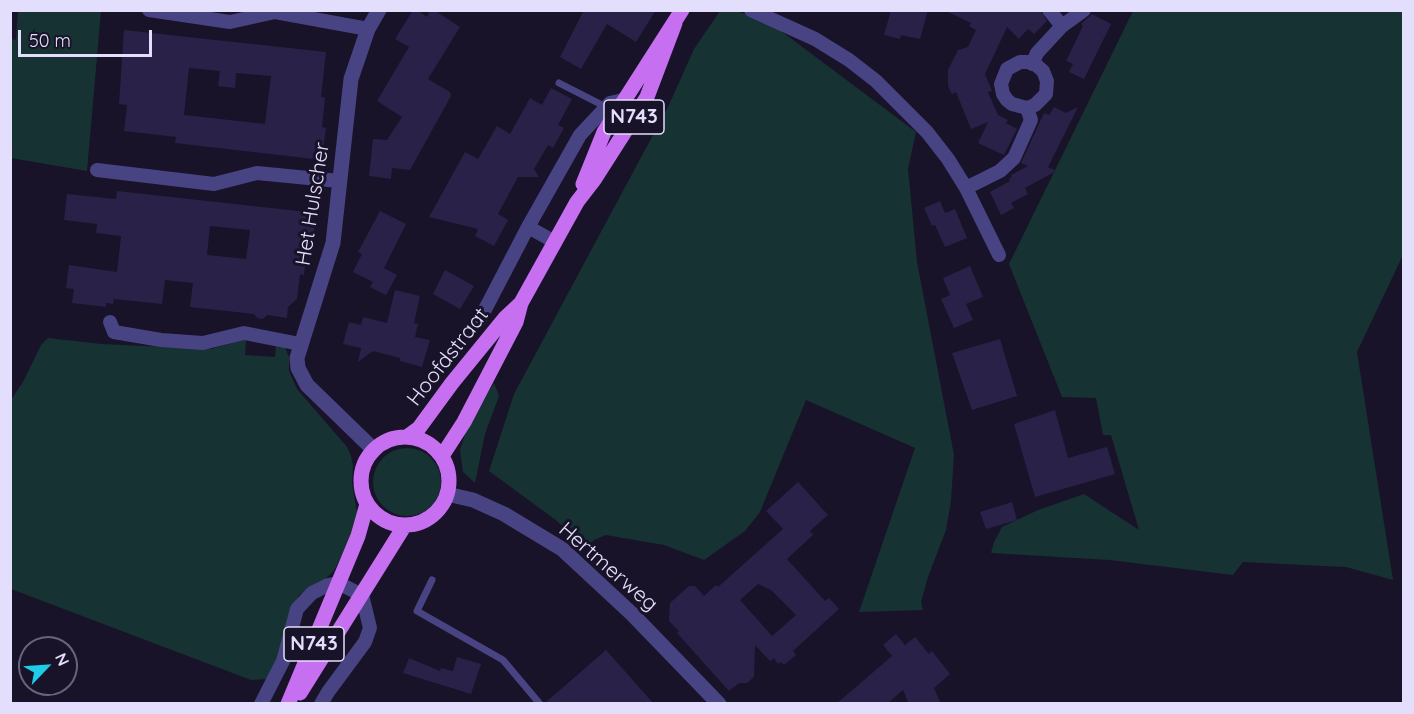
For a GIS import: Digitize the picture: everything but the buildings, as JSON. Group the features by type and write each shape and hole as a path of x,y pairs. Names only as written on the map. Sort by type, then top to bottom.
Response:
{"main road":[{"name":"Hoofdstraat","path":"442,456 460,429 516,322 521,303 577,202 604,132 679,17"},
{"name":"Hoofdstraat","path":"577,202 594,180 647,97 679,17"},
{"name":"Hoofdstraat","path":"408,436 419,428 505,318 521,303"},
{"name":"N743","path":"290,704 363,522 367,504 360,481 362,469 373,449 384,441 408,436"},
{"path":"367,504 383,520 405,525 416,524 436,513 447,494 448,471 442,456 427,442 408,436"},
{"name":"N743","path":"290,704 305,686 405,525"}],"street":[{"path":"149,10 230,22 275,12 368,29"},
{"name":"Het Hulscher","path":"373,449 308,385 298,368 297,358 333,243 351,79 368,29 379,10"},
{"path":"751,10 814,39 849,60 876,81 927,132 948,159 966,188 999,255"},
{"path":"1049,10 1062,26"},
{"path":"1032,64 1037,53 1062,26 1084,10"},
{"path":"1020,62 1032,64 1043,71 1047,89 1041,100 1027,108 1012,104 1003,94 1002,76 1012,65 1020,62"},
{"name":"Hoofdstraat","path":"479,321 580,135 610,103 627,99"},
{"path":"966,188 1000,171 1014,158 1031,120 1027,108"},
{"path":"97,170 214,184 257,173 339,181"},
{"path":"528,227 555,242"},
{"path":"110,322 114,332 161,340 203,343 244,333 300,344"},
{"name":"Hertmerweg","path":"447,494 473,500 504,514 562,549 632,614 719,704"},
{"path":"261,704 283,661 297,609 312,593 328,585 338,584 362,595 370,628 365,642 321,704"}],"lane":[{"path":"559,83 606,107"},
{"path":"432,580 417,611 503,660 540,704"}],"green space":[{"path":"18,11 101,11 87,171 11,158 11,39 16,40"},
{"path":"720,11 736,11 769,22 916,132 908,169 917,262 954,455 951,501 946,530 928,577 921,602 923,610 859,612 915,448 806,400 760,512 745,531 704,560 664,545 606,535 594,540 585,549 557,521 489,471 514,394 668,107 694,49"},
{"path":"1133,11 1403,11 1403,255 1357,352 1393,580 1346,567 1243,562 1233,575 1109,560 991,553 1002,527 1038,510 1084,494 1139,530 1111,435 1103,435 1096,398 1062,397 1009,264"},
{"path":"48,338 101,344 211,349 244,340 246,341 245,355 275,357 276,343 285,347 289,357 289,371 297,389 347,447 351,456 352,483 357,513 356,525 334,571 323,581 299,595 281,651 267,679 251,680 11,589 10,401 23,382 41,345"},
{"path":"494,383 499,396 485,434 475,483 463,472 460,450 468,425"},
{"path":"414,448 426,454 435,463 441,475 439,495 431,506 414,516 400,516 383,506 375,495 373,475 383,458 394,450"}]}
